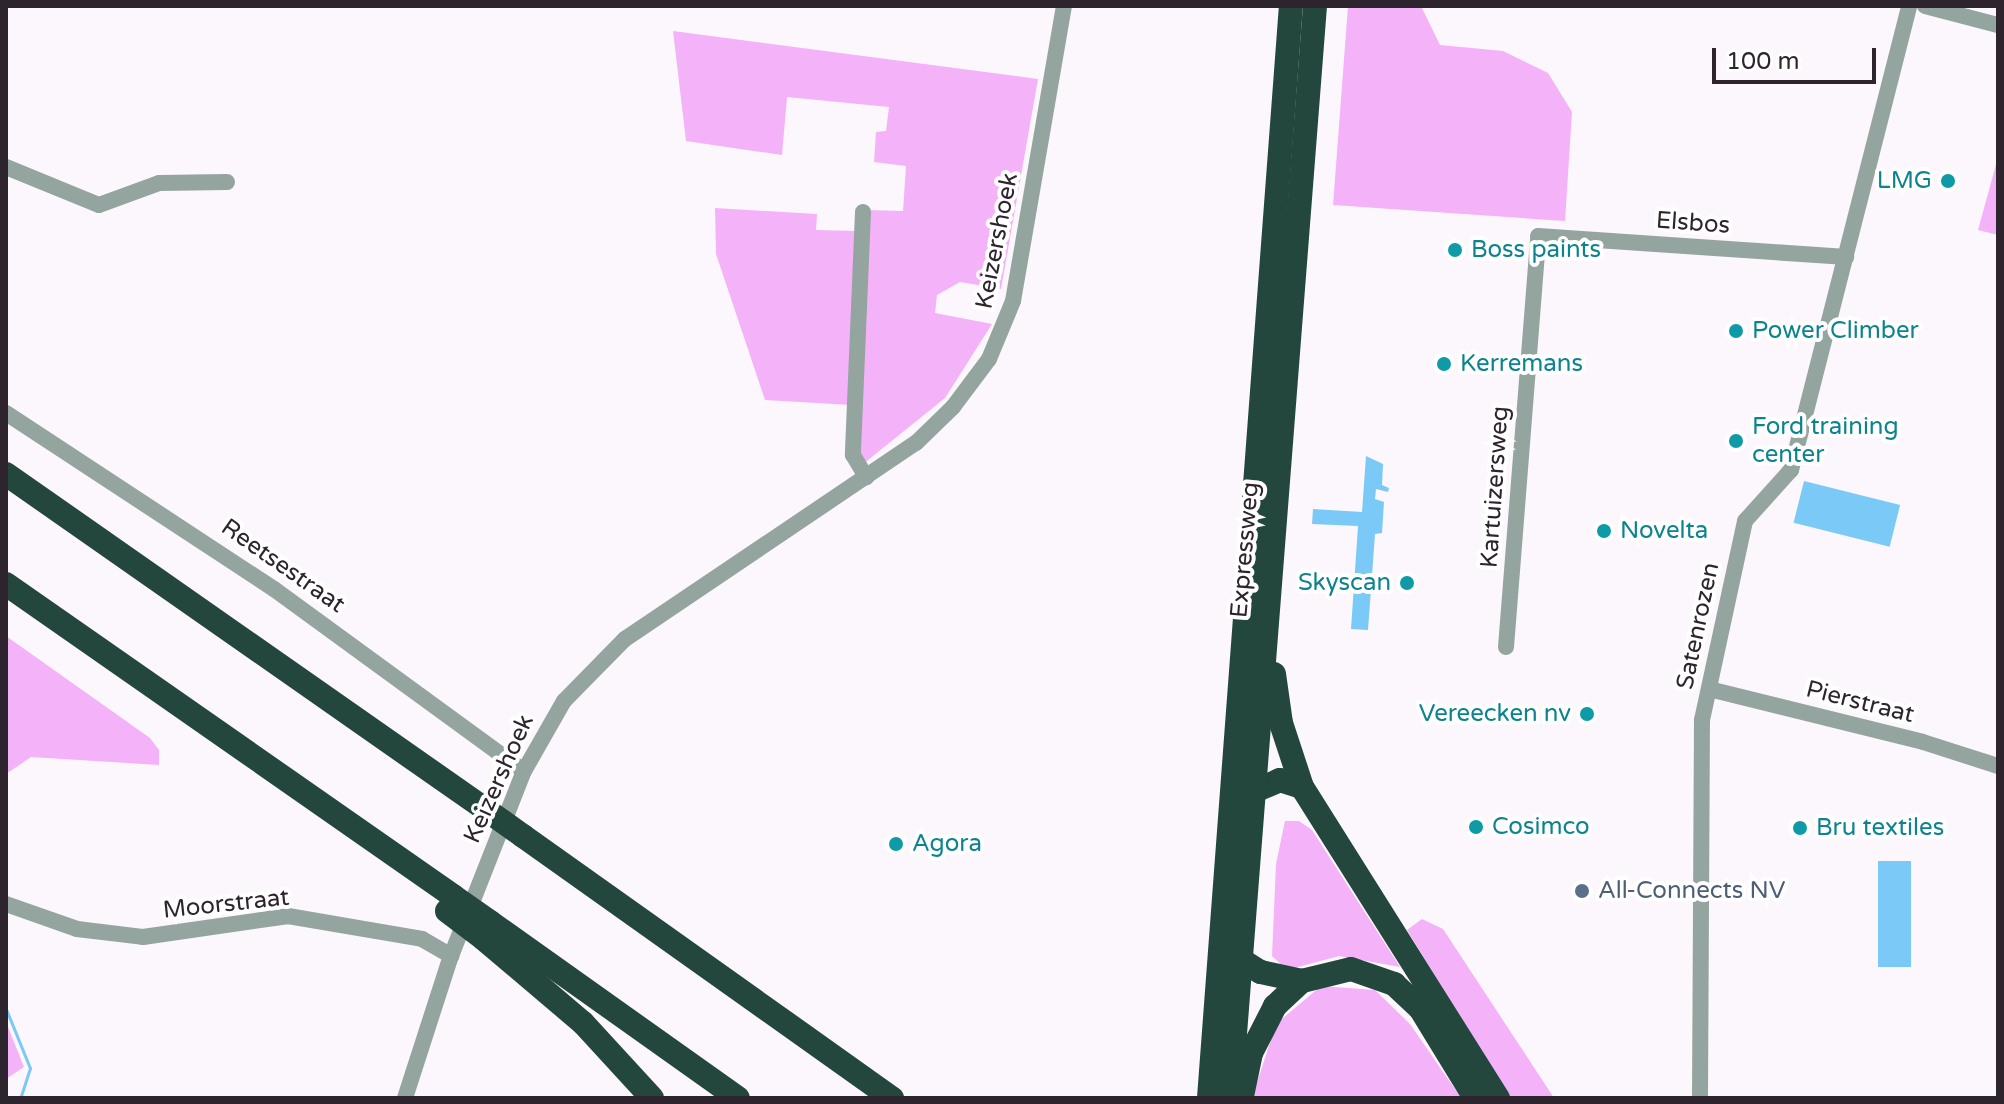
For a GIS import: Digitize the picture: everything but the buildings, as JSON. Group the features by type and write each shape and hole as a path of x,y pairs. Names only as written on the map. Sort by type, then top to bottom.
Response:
{"highway":[{"name":"Expressweg","path":"1209,1098 1227,812 1291,6"},
{"name":"Expressweg","path":"1230,1098 1315,6"},
{"path":"6,474 892,1098"},
{"path":"6,584 424,874 450,904 487,931 738,1098"},
{"path":"1269,616 1274,691 1302,787 1498,1098"},
{"path":"1227,812 1254,788 1280,780 1302,787"},
{"path":"487,931 583,1023 652,1098"},
{"path":"1219,943 1239,962 1273,977 1302,981 1351,969 1394,984 1420,1008 1475,1098"},
{"path":"1241,1098 1251,1053 1267,1017 1302,981"}],"street":[{"name":"Keizershoek","path":"405,1098 451,956 524,771 564,701 607,655 936,426 970,386 1002,334 1013,301 1064,6"},
{"name":"Satenrozen","path":"1700,1098 1700,734 1745,521 1789,474 1909,6"},
{"path":"1925,6 1998,25"},
{"path":"6,167 99,205 159,183 227,182"},
{"path":"863,212 853,455 866,477"},
{"name":"Elsbos","path":"1538,236 1846,257"},
{"name":"Kartuizersweg","path":"1506,647 1538,236"},
{"name":"Reetsestraat","path":"6,413 274,589 524,771"},
{"name":"Pierstraat","path":"1709,689 1923,742 1998,766"},
{"name":"Moorstraat","path":"6,904 77,929 143,937 288,916 422,939 451,956"}],"shaded area":[{"path":"1348,6 1421,6 1440,45 1503,51 1548,73 1572,112 1565,221 1333,205"},
{"path":"673,31 1038,79 1001,289 960,282 937,295 935,313 992,324 945,398 863,464 857,432 867,210 903,211 906,166 874,162 876,132 886,131 889,107 787,97 782,155 686,141"},
{"path":"1998,157 1998,235 1978,230"},
{"path":"715,208 817,214 816,230 857,231 851,405 765,400 716,254"},
{"path":"6,636 150,738 159,750 159,765 31,757 6,774"},
{"path":"1285,821 1299,821 1312,830 1400,967 1339,956 1287,970 1272,956 1276,864"},
{"path":"1422,919 1443,929 1554,1098 1510,1098 1407,930"},
{"path":"1321,986 1375,990 1410,1024 1461,1098 1252,1098 1276,1024"},
{"path":"6,1022 24,1067 6,1079"}],"water":[{"path":"1366,456 1383,464 1382,485 1389,488 1388,492 1376,489 1375,499 1384,502 1382,533 1375,534 1368,630 1351,629 1358,526 1312,524 1313,509 1362,512"},
{"path":"1804,481 1900,505 1890,547 1794,523"},
{"path":"1878,861 1911,861 1911,967 1878,967"}],"waterway":[{"path":"6,1009 30,1068 20,1098"}],"place":[{"name":"LMG","path":"1948,181"},
{"name":"Boss paints","path":"1455,250"},
{"name":"Power Climber","path":"1736,331"},
{"name":"Kerremans","path":"1444,364"},
{"name":"Ford training center","path":"1736,441"},
{"name":"Novelta","path":"1604,531"},
{"name":"Skyscan","path":"1407,583"},
{"name":"Vereecken nv","path":"1587,714"},
{"name":"Cosimco","path":"1476,827"},
{"name":"Bru textiles","path":"1800,828"},
{"name":"Agora","path":"896,844"},
{"name":"All-Connects NV","path":"1582,891"}]}
